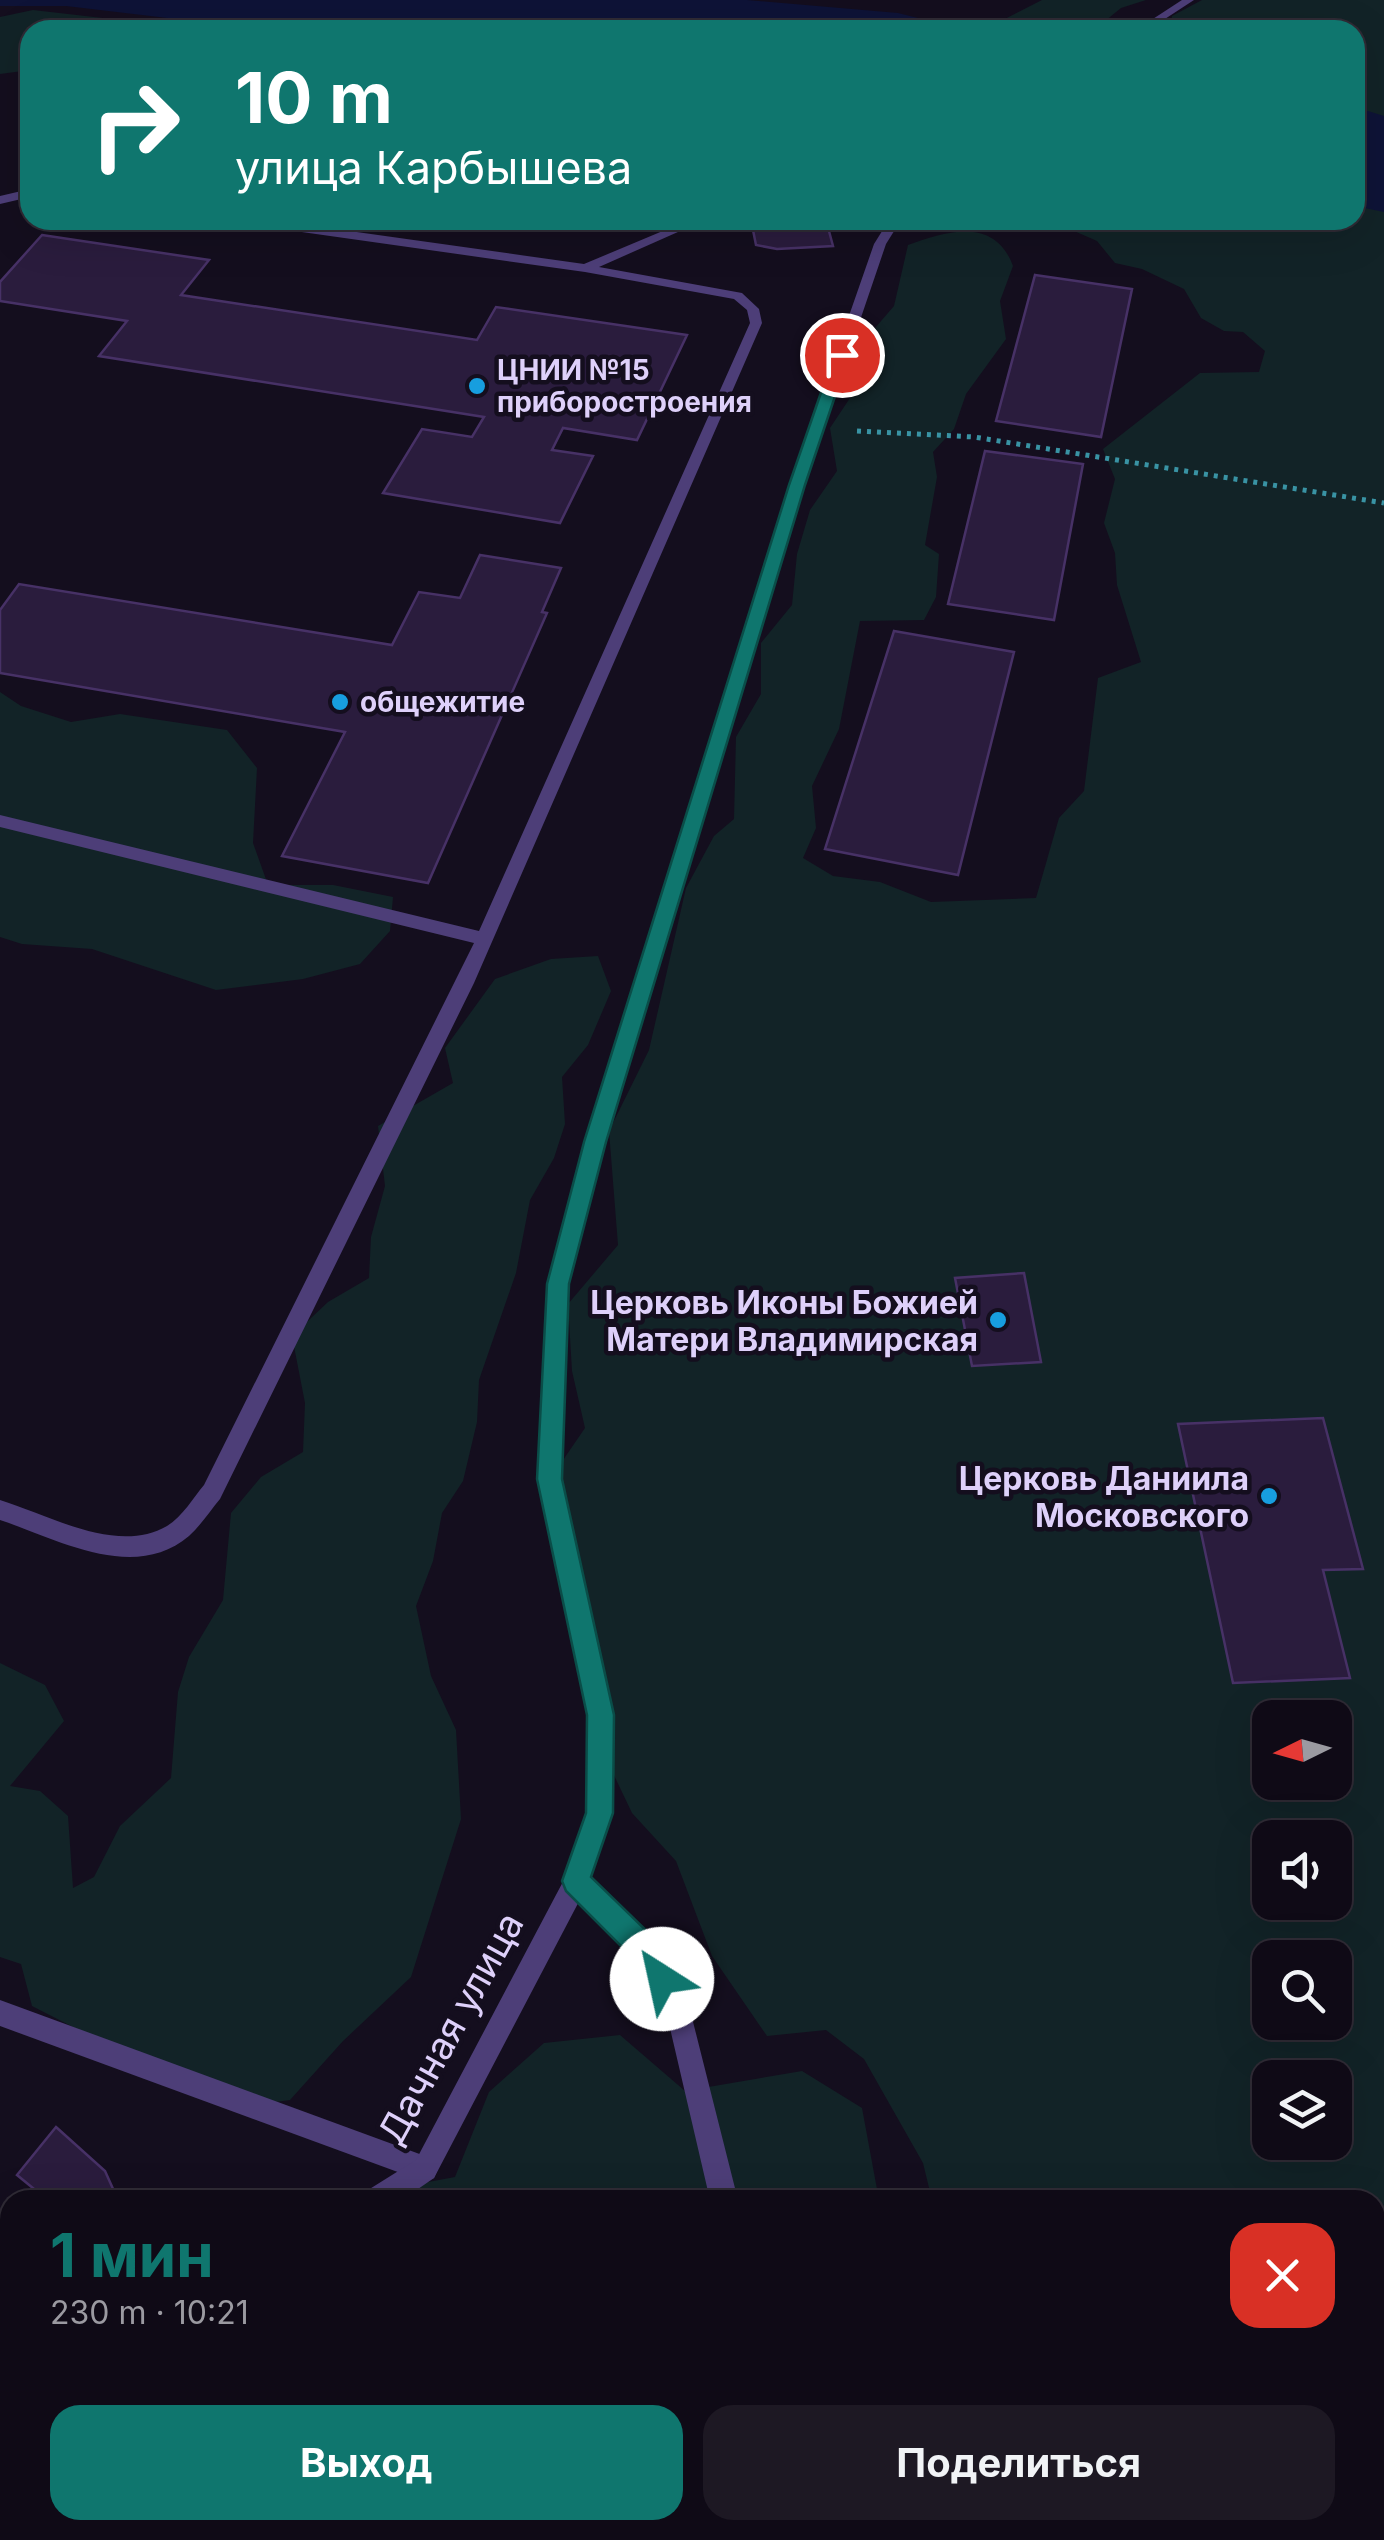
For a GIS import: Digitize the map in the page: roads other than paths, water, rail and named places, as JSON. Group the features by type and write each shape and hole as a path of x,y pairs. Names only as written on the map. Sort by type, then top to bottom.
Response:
{"street":[{"path":"1157,20 1189,0"},
{"path":"0,1510 112,1548 146,1546 176,1532 212,1492 485,939 756,324 753,309 738,296 584,268 316,230"},
{"path":"584,268 675,230"},
{"name":"Дачная улица","path":"393,2190 425,2169 576,1881 599,1813 600,1715 550,1479 558,1284 584,1178 816,429 880,244 889,230"},
{"path":"0,821 485,939"},
{"path":"576,1881 646,1950 678,2007 722,2190"},
{"path":"0,2013 425,2169"}],"place":[{"name":"ЦНИИ №15 приборостроения","path":"477,386"},
{"name":"общежитие","path":"340,702"},
{"name":"Церковь Иконы Божией Матери Владимирская","path":"998,1320"},
{"name":"Церковь Даниила Московского","path":"1269,1496"}]}
